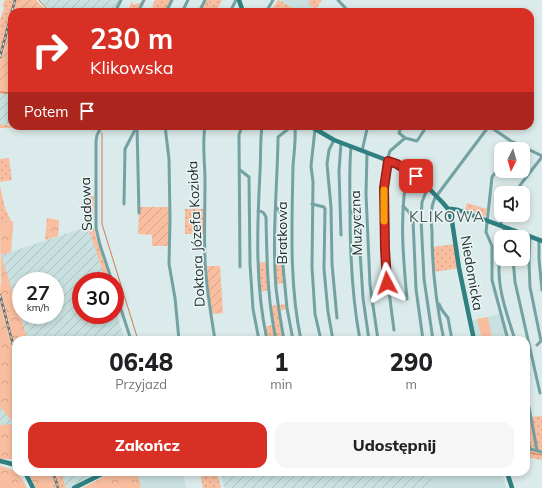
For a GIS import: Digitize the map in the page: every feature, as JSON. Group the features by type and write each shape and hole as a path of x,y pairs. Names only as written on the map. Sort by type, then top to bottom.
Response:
{"street":[{"path":"338,0 346,8"},
{"name":"Sadowa","path":"100,130 96,141 96,228 109,272"},
{"path":"124,204 125,149 135,130"},
{"path":"137,130 139,213"},
{"path":"165,130 169,159 169,264 175,298 179,336"},
{"name":"Doktora Józefa Kozioła","path":"204,130 203,150 205,262 214,336"},
{"path":"240,130 239,135 240,267"},
{"path":"262,130 258,211 259,287 261,310 266,336"},
{"path":"283,336 276,287 276,207 278,137 287,130"},
{"name":"Bratkowa","path":"295,130 293,258 295,310 300,336"},
{"path":"312,130 312,282 315,314 320,336"},
{"path":"317,130 334,140 408,170 428,187 448,209 458,210 509,230"},
{"path":"362,151 368,130"},
{"path":"400,130 399,133 405,138 417,142 424,130"},
{"path":"443,336 435,289 431,218 434,201 486,130"},
{"path":"495,130 513,142"},
{"path":"394,330 388,292 385,249 384,188 390,151 405,138"},
{"path":"334,140 329,150 327,164 331,207 332,264 337,318"},
{"path":"341,143 338,171 341,235"},
{"path":"351,147 349,164 351,278 359,336"},
{"path":"519,186 522,180 526,178 542,157 530,151"},
{"name":"Muzyczna","path":"368,153 366,194 370,285 377,336"},
{"path":"240,170 249,177 250,264 253,309 258,336"},
{"path":"407,299 403,249 403,206 408,170"},
{"path":"494,175 492,178 486,221 486,232 492,246 492,280 507,336"},
{"path":"428,187 422,202 421,218 425,285 433,336"},
{"path":"312,204 324,207 325,209 325,276 328,312 333,336"},
{"path":"403,206 409,212 413,220 416,289 422,336"},
{"path":"276,207 284,217 283,266 287,308 292,336"},
{"name":"Niedomicka","path":"448,209 453,224 459,268 473,336"},
{"path":"258,211 261,211 266,217 269,306 275,336"},
{"path":"350,211 358,220 363,298 368,336"},
{"path":"502,227 503,222"},
{"path":"530,237 541,240 539,259 542,290"},
{"path":"499,266 500,284 513,336"},
{"path":"514,266 515,282 527,336"},
{"path":"529,266 530,288 541,341 537,344"},
{"path":"435,289 440,308 448,318 451,336"},
{"path":"124,319 130,336"},
{"path":"530,349 540,393"},
{"path":"530,412 537,450"},
{"path":"530,449 542,452"},
{"path":"0,461 12,464"},
{"path":"27,476 33,488"},
{"path":"74,488 98,476"},
{"path":"508,476 512,488"}],"shaded area":[{"path":"40,0 120,0 116,8 48,8"},
{"path":"280,0 322,0 317,8 293,8"},
{"path":"0,94 8,94 8,125 0,124"},
{"path":"84,228 90,233 103,272 72,272 72,324 120,324 124,336 27,336 23,324 64,324 64,272 12,272 12,290 1,255"},
{"path":"500,314 507,336 473,336 470,321"},
{"path":"0,407 12,421 12,425 0,425"},
{"path":"62,476 94,476 71,488 66,488"},
{"path":"139,476 184,476 186,488 141,488"},
{"path":"222,476 431,476 431,488 224,488"},
{"path":"431,476 502,476 506,488 431,488"}],"green space":[{"path":"5,0 19,0 17,8 8,8 8,33 0,70 0,20 4,8 2,4"},
{"path":"19,0 36,0 43,8 17,8"},
{"path":"155,0 171,0 167,8 152,7"},
{"path":"206,0 209,1 211,5 209,8 202,8"},
{"path":"207,0 222,0 218,8 209,8 211,5"},
{"path":"279,0 292,8 273,8"},
{"path":"310,0 322,0 317,8 308,4"},
{"path":"132,1 133,5 142,2 140,8 129,8"},
{"path":"8,33 8,80 0,80 0,70"},
{"path":"0,80 8,80 8,94 0,94"},
{"path":"0,124 8,125 8,128 0,128"},
{"path":"9,158 12,180 0,182 0,159"},
{"path":"0,186 5,208 0,210"},
{"path":"86,196 94,196 93,219 91,223 85,226"},
{"path":"467,203 487,209 485,217 465,209"},
{"path":"139,207 170,207 169,246 152,246 152,235 138,234"},
{"path":"5,208 11,221 13,221 13,225 8,225 6,222 0,221 0,210"},
{"path":"185,209 205,209 205,234 185,234"},
{"path":"47,218 59,220 58,236 45,240"},
{"path":"0,221 6,222 8,225 13,225 11,252 1,255 12,290 12,324 23,324 27,336 12,336 12,339 1,290"},
{"path":"93,226 107,272 103,272 90,233 84,228"},
{"path":"456,244 459,268 434,272 432,247"},
{"path":"284,261 285,283 276,284 275,262"},
{"path":"266,262 268,290 260,292 258,263"},
{"path":"206,266 220,266 223,313 211,314"},
{"path":"0,284 9,322 12,346 0,306"},
{"path":"287,304 287,309 279,311 283,336 266,336 264,327 273,325 269,306"},
{"path":"0,306 12,346 12,421 0,407"},
{"path":"488,317 492,336 481,336 477,319"},
{"path":"530,412 531,417 542,416 542,460 530,458"},
{"path":"12,424 12,460 0,459 0,425"},
{"path":"0,466 12,470 12,476 19,476 27,488 0,488"},
{"path":"30,476 49,476 52,488 36,488"},
{"path":"49,476 62,476 66,488 52,488"},
{"path":"105,476 139,476 141,488 82,488"},
{"path":"201,476 218,476 221,488 203,488"}],"waterway":[{"path":"39,0 46,8"},
{"path":"0,92 8,93"},
{"path":"102,133 102,224 137,336"},
{"path":"530,453 542,455"}],"railway":[{"path":"13,8 15,0"},
{"path":"0,57 8,27"},
{"path":"0,295 12,341"},
{"path":"54,476 58,488"}],"slow traffic":[{"path":"384,190 384,221"}],"district":[{"name":"KLIKOWA","path":"447,216"}],"route":[{"path":"387,283 384,188 388,161 397,164 416,176"}]}
